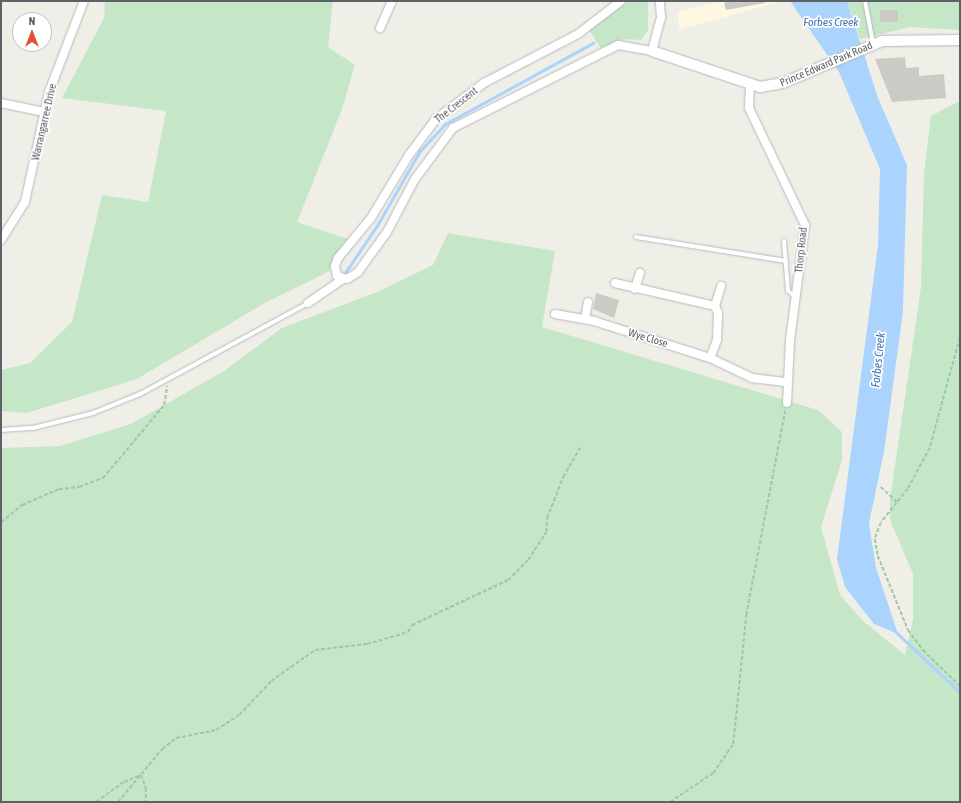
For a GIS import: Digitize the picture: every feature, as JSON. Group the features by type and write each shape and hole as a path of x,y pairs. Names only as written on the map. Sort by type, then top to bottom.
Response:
{"street":[{"name":"Warrangarree Drive","path":"1,240 25,202 44,112 56,70 84,1"},
{"path":"380,28 392,1"},
{"name":"The Crescent","path":"343,279 335,273 338,258 371,218 409,155 436,119 484,83 578,34 621,1"},
{"path":"652,51 661,17 660,1"},
{"name":"Prince Edward Park Road","path":"652,51 750,86 779,84 869,45 960,40"},
{"name":"The Crescent","path":"308,303 343,279 352,276 362,266 387,232 419,173 453,128 618,46 652,51"},
{"name":"Thorp Road","path":"750,86 749,108 805,226 787,382 787,402"},
{"path":"1,103 44,112"},
{"path":"635,289 640,273"},
{"path":"615,283 635,289 715,306"},
{"path":"710,358 717,340 718,313 715,306 721,286"},
{"path":"585,319 588,302"},
{"name":"Wye Close","path":"555,314 585,319 710,358 752,378 787,382"}],"lane":[{"path":"865,1 869,45"},
{"path":"636,237 786,261"},
{"path":"784,241 788,291 796,296"},
{"path":"1,430 33,428 93,413 167,380 308,303"}],"path":[{"path":"960,338 930,448 897,502 881,523 875,539 908,630 923,650 960,686"},
{"path":"1,522 22,505 59,489 79,487 103,478 164,406 167,380"},
{"path":"670,802 713,773 733,744 746,615 763,540 778,433 787,402"},
{"path":"118,802 176,738 216,730 239,716 271,681 315,650 367,644 408,632 412,625 508,580 528,560 546,532 546,518 563,477 581,446"},
{"path":"881,487 897,502"},
{"path":"96,802 124,782 141,775"},
{"path":"141,775 146,788 146,802"}],"shaded area":[{"path":"721,1 783,1 679,30 678,12"}],"green space":[{"path":"105,1 333,1 328,47 355,65 342,109 297,222 348,239 332,260 330,271 265,303 137,379 27,413 1,411 1,370 30,363 72,322 102,195 148,202 166,111 62,98 104,18"},
{"path":"629,1 648,1 648,30 641,40 624,39 601,48 589,30"},
{"path":"847,1 960,1 960,30 910,27 860,39"},
{"path":"960,101 960,802 1,802 1,448 60,446 131,424 224,371 282,328 377,292 433,265 448,233 555,251 542,327 818,410 842,432 842,460 821,527 840,595 863,621 905,655 913,619 913,574 890,520 890,500 921,287 924,173 931,116"}],"water":[{"name":"Forbes Creek","path":"790,1 847,1 878,98 907,165 903,311 884,452 869,523 876,568 898,634 874,624 845,587 837,559 878,245 880,169 839,72"}],"building":[{"path":"730,1 765,1 765,3 726,10 724,3"},
{"path":"880,10 898,10 898,22 880,22"},
{"path":"905,57 906,68 919,67 919,76 944,74 946,98 892,102 875,59"},
{"path":"596,293 619,300 614,318 593,309"}],"waterway":[{"path":"345,273 378,224 420,151 445,124 593,43"},
{"name":"Forbes Creek","path":"896,632 960,692"}]}
